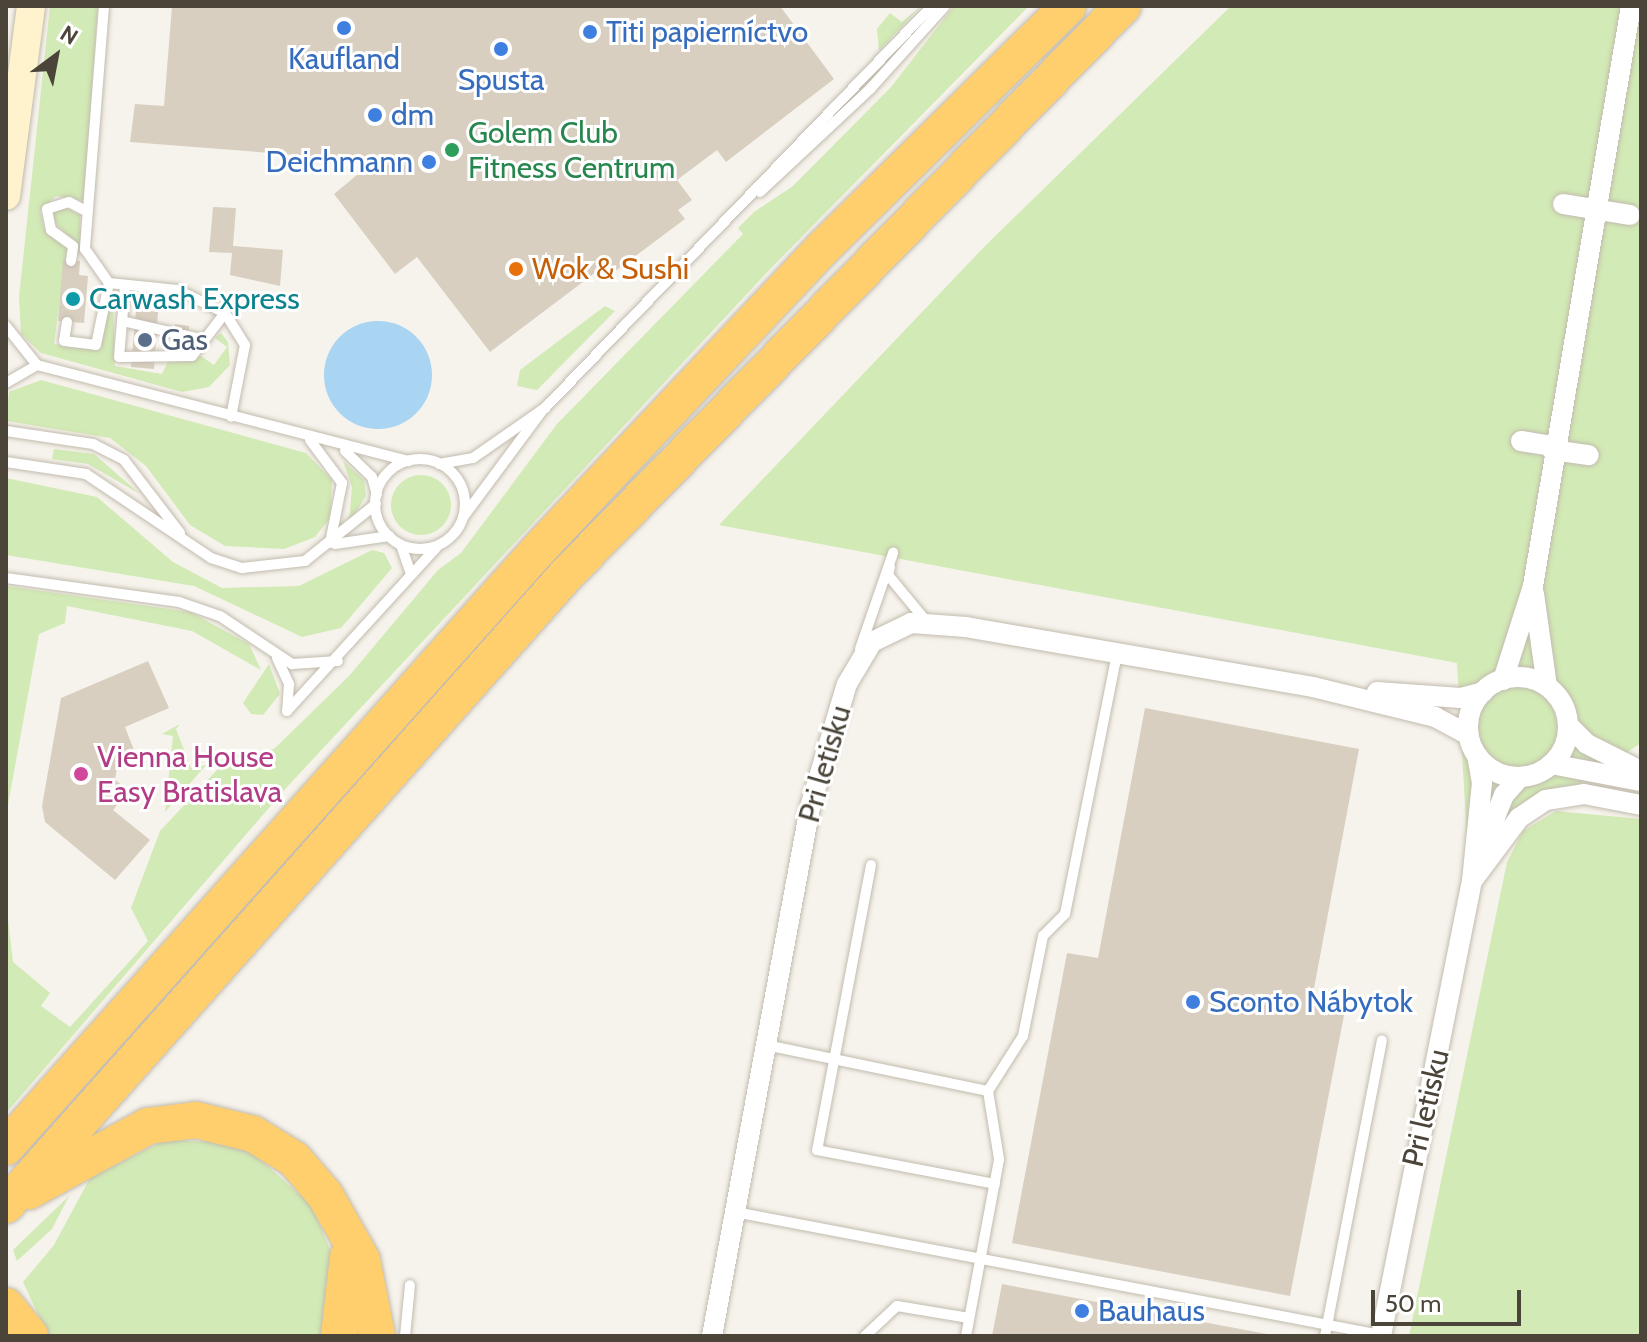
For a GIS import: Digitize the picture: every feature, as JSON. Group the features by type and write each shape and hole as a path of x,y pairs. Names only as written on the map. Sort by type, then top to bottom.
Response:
{"highway":[{"path":"6,1147 282,831 823,248 1068,6"},
{"path":"8,1203 312,855 786,344 1123,6"},
{"path":"8,1203 118,1137 164,1122 230,1126 294,1159 325,1195 362,1260 377,1336"},
{"path":"325,1195 348,1258 339,1336"},
{"path":"6,1308 30,1336"}],"main road":[{"path":"6,196 31,6"},
{"path":"6,1308 18,1336"}],"street":[{"path":"1547,686 1503,680 1533,586 1552,448 1631,6"},
{"path":"1563,204 1630,215"},
{"path":"1521,441 1589,455"},
{"path":"1533,586 1547,686 1568,725 1587,744 1641,771"},
{"name":"Pri letisku","path":"712,1336 810,807 847,684 872,642 927,623 1313,687 1435,717 1469,735 1477,755 1482,783 1472,881 1381,1336"},
{"name":"Pri letisku","path":"1313,687 1461,698 1483,692 1503,680"},
{"path":"1469,735 1483,692"},
{"path":"1551,764 1568,725"},
{"path":"1477,755 1491,769 1520,777 1551,764 1641,781"},
{"name":"Pri letisku","path":"1472,881 1498,807 1520,777"},
{"name":"Pri letisku","path":"1472,881 1519,818 1546,800 1584,794 1641,805"}],"lane":[{"path":"104,6 85,249 109,283 178,290 225,313 245,345 231,417"},
{"path":"274,652 289,684 287,711 338,661 463,517 542,411 932,6"},
{"path":"751,197 778,182 945,6"},
{"path":"71,261 73,246 51,230 47,209 69,202 88,212"},
{"path":"67,322 64,341 96,345 109,283"},
{"path":"125,286 119,357 192,356 225,313"},
{"path":"122,321 205,340"},
{"path":"6,326 37,365 344,450 409,461 439,464 473,458 542,411"},
{"path":"6,383 37,365"},
{"path":"6,431 93,444 124,460 184,538"},
{"path":"309,439 342,483 339,524 329,546"},
{"path":"344,450 372,477 389,536 401,545 411,574"},
{"path":"6,462 38,466 109,485 184,538 242,568 305,561 329,546 376,499 388,474 409,461"},
{"path":"439,464 460,484 463,517"},
{"path":"329,546 389,536"},
{"path":"401,545 438,545"},
{"path":"847,684 893,553 888,575 927,623"},
{"path":"6,578 179,602 220,616 299,665 338,661"},
{"path":"966,1336 1001,1141 988,1091 1023,1036 1043,936 1065,914 1117,653"},
{"path":"871,865 817,1150 995,1184"},
{"path":"1326,1330 1382,1040"},
{"path":"766,1045 988,1091"},
{"path":"735,1212 1326,1330 1381,1336"},
{"path":"405,1336 410,1285"},
{"path":"865,1336 897,1306 969,1318"}],"green space":[{"path":"50,6 98,6 84,201 56,196 40,211 44,229 67,248 54,344 98,349 113,296 115,366 162,374 168,361 201,356 214,365 227,347 215,338 221,333 228,342 230,365 209,387 182,392 41,353 21,334 19,297"},
{"path":"921,6 879,51 877,29 890,13 902,22"},
{"path":"954,6 1029,6 771,268 286,788 6,1113 6,902 13,962 50,993 41,1006 70,1027 148,941 131,908 160,831 231,755 274,749 349,676 438,570 461,553 557,424 743,234 738,228 754,212 793,186 891,87"},
{"path":"1231,6 1641,6 1641,743 1533,815 1469,877 1457,663 719,525 985,246"},
{"path":"64,207 80,215 81,247 51,220 53,210"},
{"path":"605,306 615,311 537,390 517,386 520,370"},
{"path":"41,380 306,453 332,480 330,518 315,537 284,549 225,546 190,525 146,466 110,438 6,421 9,392"},
{"path":"54,449 94,454 140,494 88,464 52,459"},
{"path":"343,461 364,480 366,496 349,523 352,487"},
{"path":"421,475 442,484 451,505 442,526 421,535 400,526 391,505 400,484"},
{"path":"6,478 97,497 173,562 222,588 299,586 372,550 384,553 392,568 341,628 302,637 194,586 6,555"},
{"path":"6,586 190,612 249,644 261,670 192,631 67,606 65,623 39,634 6,816"},
{"path":"269,664 280,694 263,715 251,714 243,703"},
{"path":"180,724 176,729 191,768 206,765 165,812 173,736 162,734"},
{"path":"1556,811 1641,819 1641,1336 1409,1336 1507,862 1523,831"},
{"path":"165,1140 222,1142 252,1152 300,1195 306,1191 332,1254 324,1336 48,1336 23,1282 54,1245 90,1178"},
{"path":"69,1196 52,1229 17,1261 13,1250"}],"water":[{"path":"378,321 399,325 416,337 428,354 432,375 428,396 416,413 399,425 378,429 357,425 340,413 328,396 324,375 328,354 340,337 357,325"}],"building":[{"path":"172,6 780,6 834,79 726,162 717,150 677,180 692,200 678,210 685,219 614,272 608,263 490,352 417,257 395,274 334,194 374,161 130,142 135,104 164,106"},
{"path":"213,207 236,208 233,246 283,250 280,286 230,275 232,253 209,252"},
{"name":"Carwash Express","path":"63,260 80,261 79,275 88,276 84,323 58,321"},
{"name":"Gas","path":"136,310 158,312 154,369 131,367"},
{"path":"175,324 189,326 186,362 173,361"},
{"name":"Vienna House Easy Bratislava","path":"148,661 169,708 125,727 134,750 119,756 115,780 129,790 113,810 150,840 115,880 45,822 42,806 61,698"},
{"name":"Sconto Nábytok","path":"1145,708 1359,749 1312,999 1346,1005 1290,1296 1012,1243 1067,953 1098,958"},
{"name":"Bauhaus","path":"1002,1284 1272,1335 1272,1336 992,1336"}],"place":[{"name":"Kaufland","path":"344,28"},
{"name":"Titi papierníctvo","path":"590,32"},
{"name":"Spusta","path":"501,49"},
{"name":"dm","path":"375,115"},
{"name":"Golem Club Fitness Centrum","path":"452,150"},
{"name":"Deichmann","path":"429,162"},
{"name":"Wok & Sushi","path":"516,269"},
{"name":"Carwash Express","path":"73,299"},
{"name":"Gas","path":"145,340"},
{"name":"Vienna House Easy Bratislava","path":"81,774"},
{"name":"Sconto Nábytok","path":"1193,1002"},
{"name":"Bauhaus","path":"1082,1311"}]}
